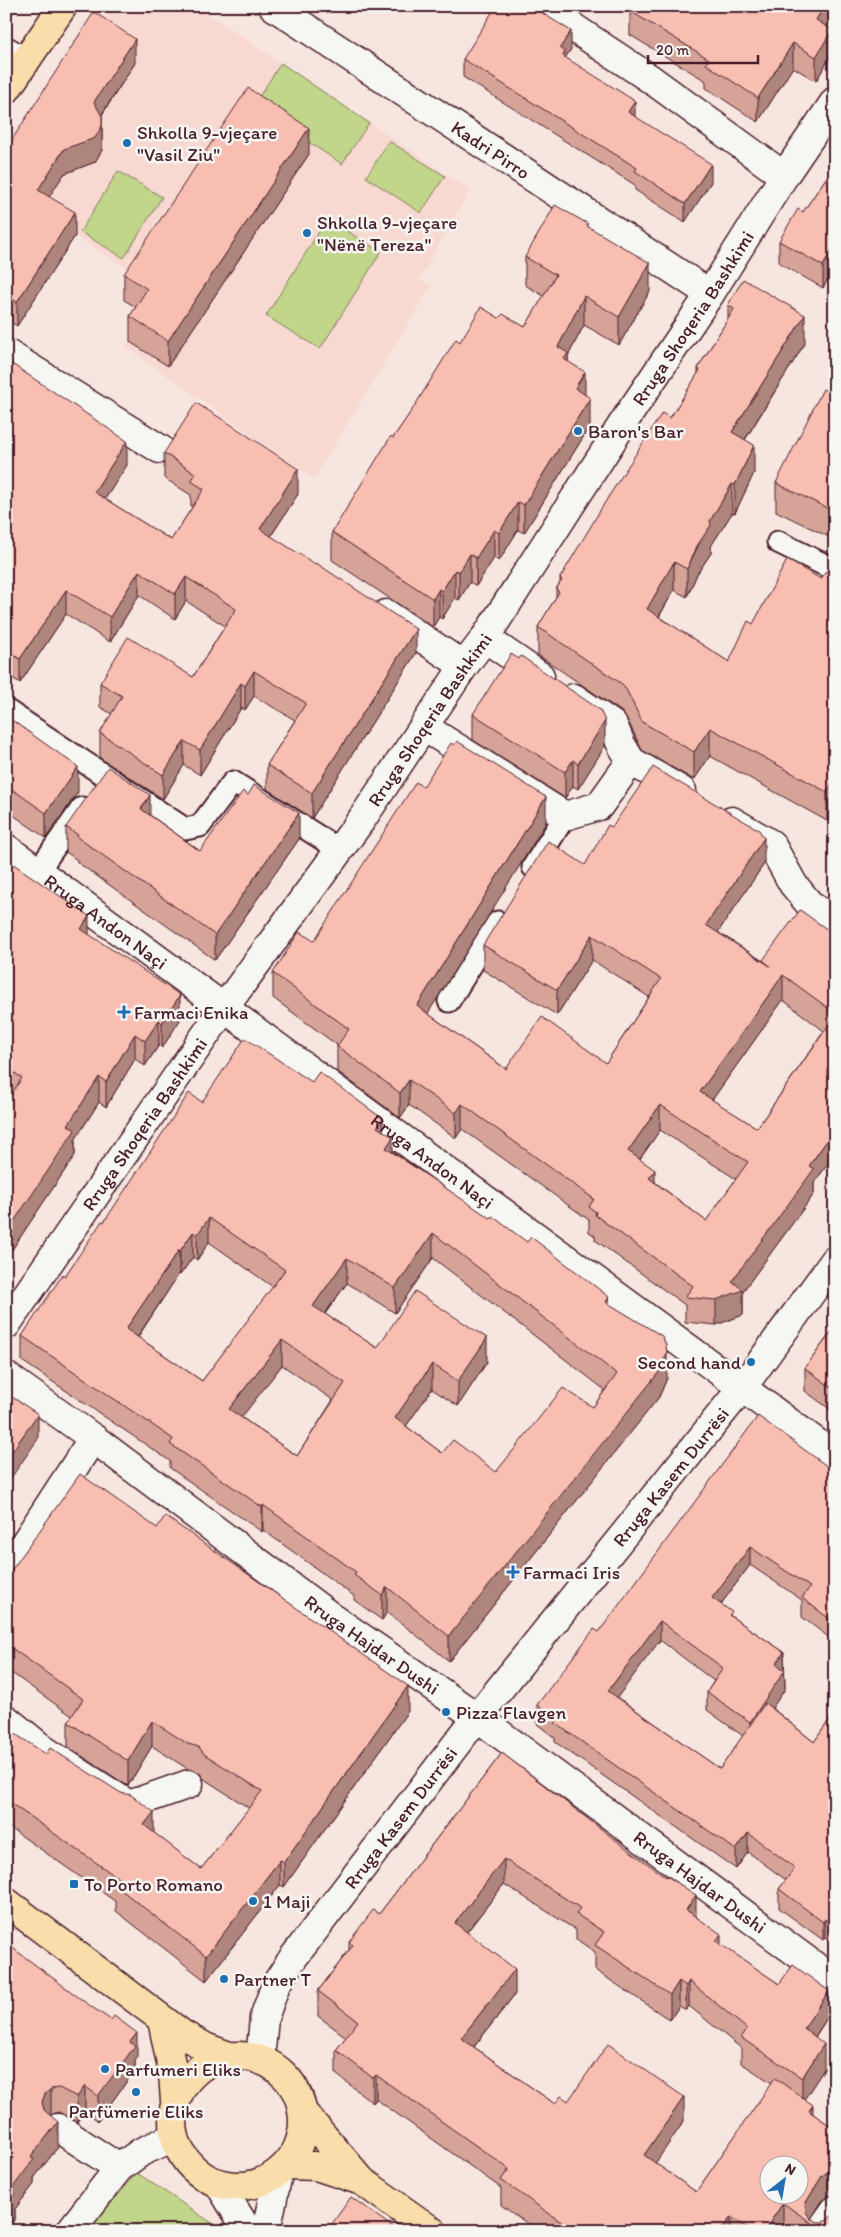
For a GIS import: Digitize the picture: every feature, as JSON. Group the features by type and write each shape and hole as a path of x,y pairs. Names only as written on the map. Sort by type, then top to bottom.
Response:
{"main road":[{"path":"6,90 16,57 63,6"},
{"path":"6,1902 182,2034 205,2047 229,2056 260,2060 280,2071 295,2089 302,2111 303,2130 298,2148 283,2169 259,2184 246,2186 219,2184 199,2174 183,2158 174,2137 172,2119 175,2101 173,2073 162,2020"},
{"path":"175,2101 187,2079 206,2064 229,2056"},
{"path":"302,2111 362,2181 432,2231"},
{"path":"283,2169 316,2166 362,2181"}],"street":[{"name":"Kadri Pirro","path":"273,6 710,294"},
{"path":"541,6 652,80 784,176"},
{"name":"Rruga Shoqeria Bashkimi","path":"6,1325 224,1008 338,849 362,819 464,666 485,638 629,414 710,294 784,176 835,101"},
{"path":"6,353 160,449"},
{"path":"367,602 464,666"},
{"path":"485,638 613,725 631,761 771,844 793,884 810,906 835,922"},
{"path":"424,727 565,816 599,806 631,761"},
{"name":"Rruga Andon Naçi","path":"6,848 835,1456"},
{"name":"Rruga Kasem Durrësi","path":"260,2060 264,2018 276,1984 293,1958 477,1717 742,1388 835,1260"},
{"name":"Rruga Hajdar Dushi","path":"6,1376 93,1438 330,1616 477,1717 835,1981"},
{"path":"6,1572 93,1438"},
{"path":"6,1719 44,1750 129,1805 189,1784"},
{"path":"58,2128 119,2168"},
{"path":"70,2231 119,2168 141,2152 174,2137"},
{"path":"266,2231 283,2169"},
{"path":"219,2184 248,2231"},
{"path":"820,2231 835,2210"}],"lane":[{"path":"778,542 835,570"},
{"path":"6,710 185,829 200,826 233,782 338,849"},
{"path":"38,871 104,776"},
{"path":"523,883 565,816"},
{"path":"449,1001 507,908"}],"shaded area":[{"name":"Shkolla 9-vjeçare \"Nënë Tereza\"","path":"114,6 196,6 470,190 419,280 431,286 314,479 126,347 147,315 124,300 139,276 75,236 65,252 6,215 6,173"}],"green space":[{"path":"281,63 369,123 342,164 253,106"},
{"path":"389,141 445,176 421,213 366,177"},
{"path":"118,171 162,197 124,258 80,232"},
{"path":"327,219 381,252 320,349 266,316"},
{"path":"137,2173 215,2225 216,2231 87,2231"}],"building":[{"path":"496,6 531,6 571,31 560,48 565,52 563,56 635,101 628,112 711,164 685,204 635,171 637,168 463,59"},
{"path":"633,6 824,6 816,20 832,30 816,57 793,43 758,98 706,64 709,59 630,11"},
{"path":"94,12 135,39 94,102 102,116 102,126 95,138 64,149 38,190 75,212 17,302 6,295 6,149"},
{"path":"248,88 309,128 168,341 130,316 147,289 124,274"},
{"path":"835,165 835,244 823,266 779,241 798,209 803,212"},
{"path":"555,205 650,263 619,317 584,296 558,347 568,353 564,359 585,372 575,388 590,398 524,505 518,502 499,533 494,530 476,558 470,554 459,572 455,570 442,591 439,589 433,599 332,532 391,436 393,438 456,339 460,342 481,307 499,318 503,314 525,327 556,275 525,257"},
{"path":"743,279 805,315 732,432 754,445 735,485 732,484 710,521 711,525 697,546 687,569 674,562 647,609 729,662 748,621 753,624 787,560 821,579 826,571 835,576 835,779 827,792 710,728 694,752 642,722 622,684 538,627 559,592 556,589 562,580 560,578 607,499 662,413 670,418 700,370 698,368 734,309 728,305"},
{"path":"6,360 127,441 94,492 171,540 204,489 191,481 196,474 164,453 196,403 230,424 298,469 260,529 316,563 416,629 312,793 267,765 306,703 254,671 245,686 241,683 200,750 184,741 163,775 100,733 122,696 100,683 128,637 193,677 236,609 186,577 175,594 139,571 110,617 66,590 20,659 6,650"},
{"path":"823,389 835,395 835,512 776,483"},
{"path":"511,654 519,659 521,656 600,710 605,721 578,764 573,760 565,772 473,714"},
{"path":"6,716 78,767 46,813 6,785"},
{"path":"457,741 546,797 417,1006 506,1069 542,1017 606,1063 661,979 592,935 557,990 483,945 548,841 585,865 608,825 612,827 653,767 759,830 764,838 706,925 770,966 763,960 800,910 835,935 835,1013 783,975 700,1092 757,1128 835,1016 835,1129 809,1166 814,1169 732,1281 743,1290 716,1300 685,1297 693,1286 595,1215 596,1212 589,1207 594,1199 462,1104 456,1113 409,1080 400,1093 337,1046 349,1029 273,973 299,932 314,941 416,782 423,787 451,743 454,745","holes":["660,1105 748,1162 706,1221 649,1178 655,1170 628,1151"]},
{"path":"108,767 150,795 141,809 200,851 243,791 248,795 254,785 299,813 215,935 77,837 78,835 66,827"},
{"path":"6,859 89,916 81,929 180,995 162,1023 159,1020 145,1041 135,1034 106,1082 99,1077 68,1125 75,1130 11,1226 6,1223 6,1102 22,1078 6,1067"},
{"path":"245,1038 312,1082 319,1072 383,1119 377,1127 393,1137 386,1148 490,1218 492,1216 527,1242 531,1237 609,1297 606,1302 662,1336 667,1353 659,1372 449,1636 387,1587 382,1595 354,1575 356,1572 263,1505 262,1507 170,1444 173,1439 22,1336 63,1274 65,1276 102,1221 104,1222 189,1093 202,1102","holes":["209,1218 285,1270 202,1381 126,1329 179,1250 193,1232 197,1235","433,1233 617,1374 593,1407 563,1388 496,1472 453,1440 442,1453 395,1418 432,1364 458,1381 487,1338 415,1291 377,1348 313,1306 347,1258 395,1288","282,1340 345,1383 297,1456 229,1409"]},
{"path":"835,1327 835,1390 805,1368"},
{"path":"6,1393 38,1414 6,1460"},
{"path":"758,1416 835,1472 835,1623 802,1598 810,1587 750,1547 712,1598 732,1612 729,1615 784,1652 776,1664 785,1670 750,1722 707,1692 723,1668 660,1621 608,1691 720,1769 765,1703 814,1742 835,1712 835,1927 825,1919 823,1922 779,1889 795,1868 748,1833 736,1850 555,1723 557,1720 537,1705 594,1629 599,1632"},
{"path":"80,1474 157,1528 165,1516 408,1686 284,1862 280,1860 206,1956 116,1886 121,1880 6,1800 6,1728 46,1754 50,1748 121,1793 131,1795 154,1812 144,1825 201,1869 262,1791 204,1754 199,1747 188,1744 152,1721 128,1761 68,1722 83,1699 6,1644 6,1578"},
{"path":"502,1753 626,1848 666,1877 696,1895 686,1910 721,1934 716,1941 779,1984 793,1965 829,1991 804,2028 824,2044 802,2078 741,2038 747,2029 689,1981 686,1986 679,1981 670,1995 595,1945 604,1932 576,1914 580,1908 504,1859 455,1923 515,1969 461,2038 555,2104 561,2096 568,2101 608,2044 684,2097 644,2155 696,2192 775,2078 813,2105 809,2111 835,2129 835,2170 829,2171 822,2176 808,2199 808,2154 758,2154 758,2204 782,2204 764,2231 752,2231 731,2217 721,2231 574,2231 501,2180 509,2169 376,2075 373,2078 336,2050 358,2021 318,1991 353,1945 349,1942 373,1910 379,1914"},
{"path":"6,1943 89,2005 111,2020 114,2016 137,2033 130,2042 135,2046 98,2096 85,2086 77,2097 59,2088 51,2089 45,2094 42,2102 44,2110 58,2122 31,2157 34,2159 11,2190 15,2194 6,2206"},
{"path":"351,2197 398,2231 327,2231"},
{"path":"784,2204 805,2204 806,2212 811,2219 818,2222 826,2221 835,2212 835,2231 823,2231"}],"place":[{"name":"Shkolla 9-vjeçare \"Vasil Ziu\"","path":"127,143"},
{"name":"Shkolla 9-vjeçare \"Nënë Tereza\"","path":"307,233"},
{"name":"Baron's Bar","path":"578,431"},
{"name":"Farmaci Enika","path":"124,1012"},
{"name":"Second hand","path":"751,1362"},
{"name":"Farmaci Iris","path":"513,1572"},
{"name":"Pizza Flavgen","path":"446,1712"},
{"name":"To Porto Romano","path":"74,1884"},
{"name":"1 Maji","path":"253,1901"},
{"name":"Partner T","path":"224,1979"},
{"name":"Parfumeri Eliks","path":"105,2069"},
{"name":"Parfümerie Eliks","path":"136,2092"}]}
